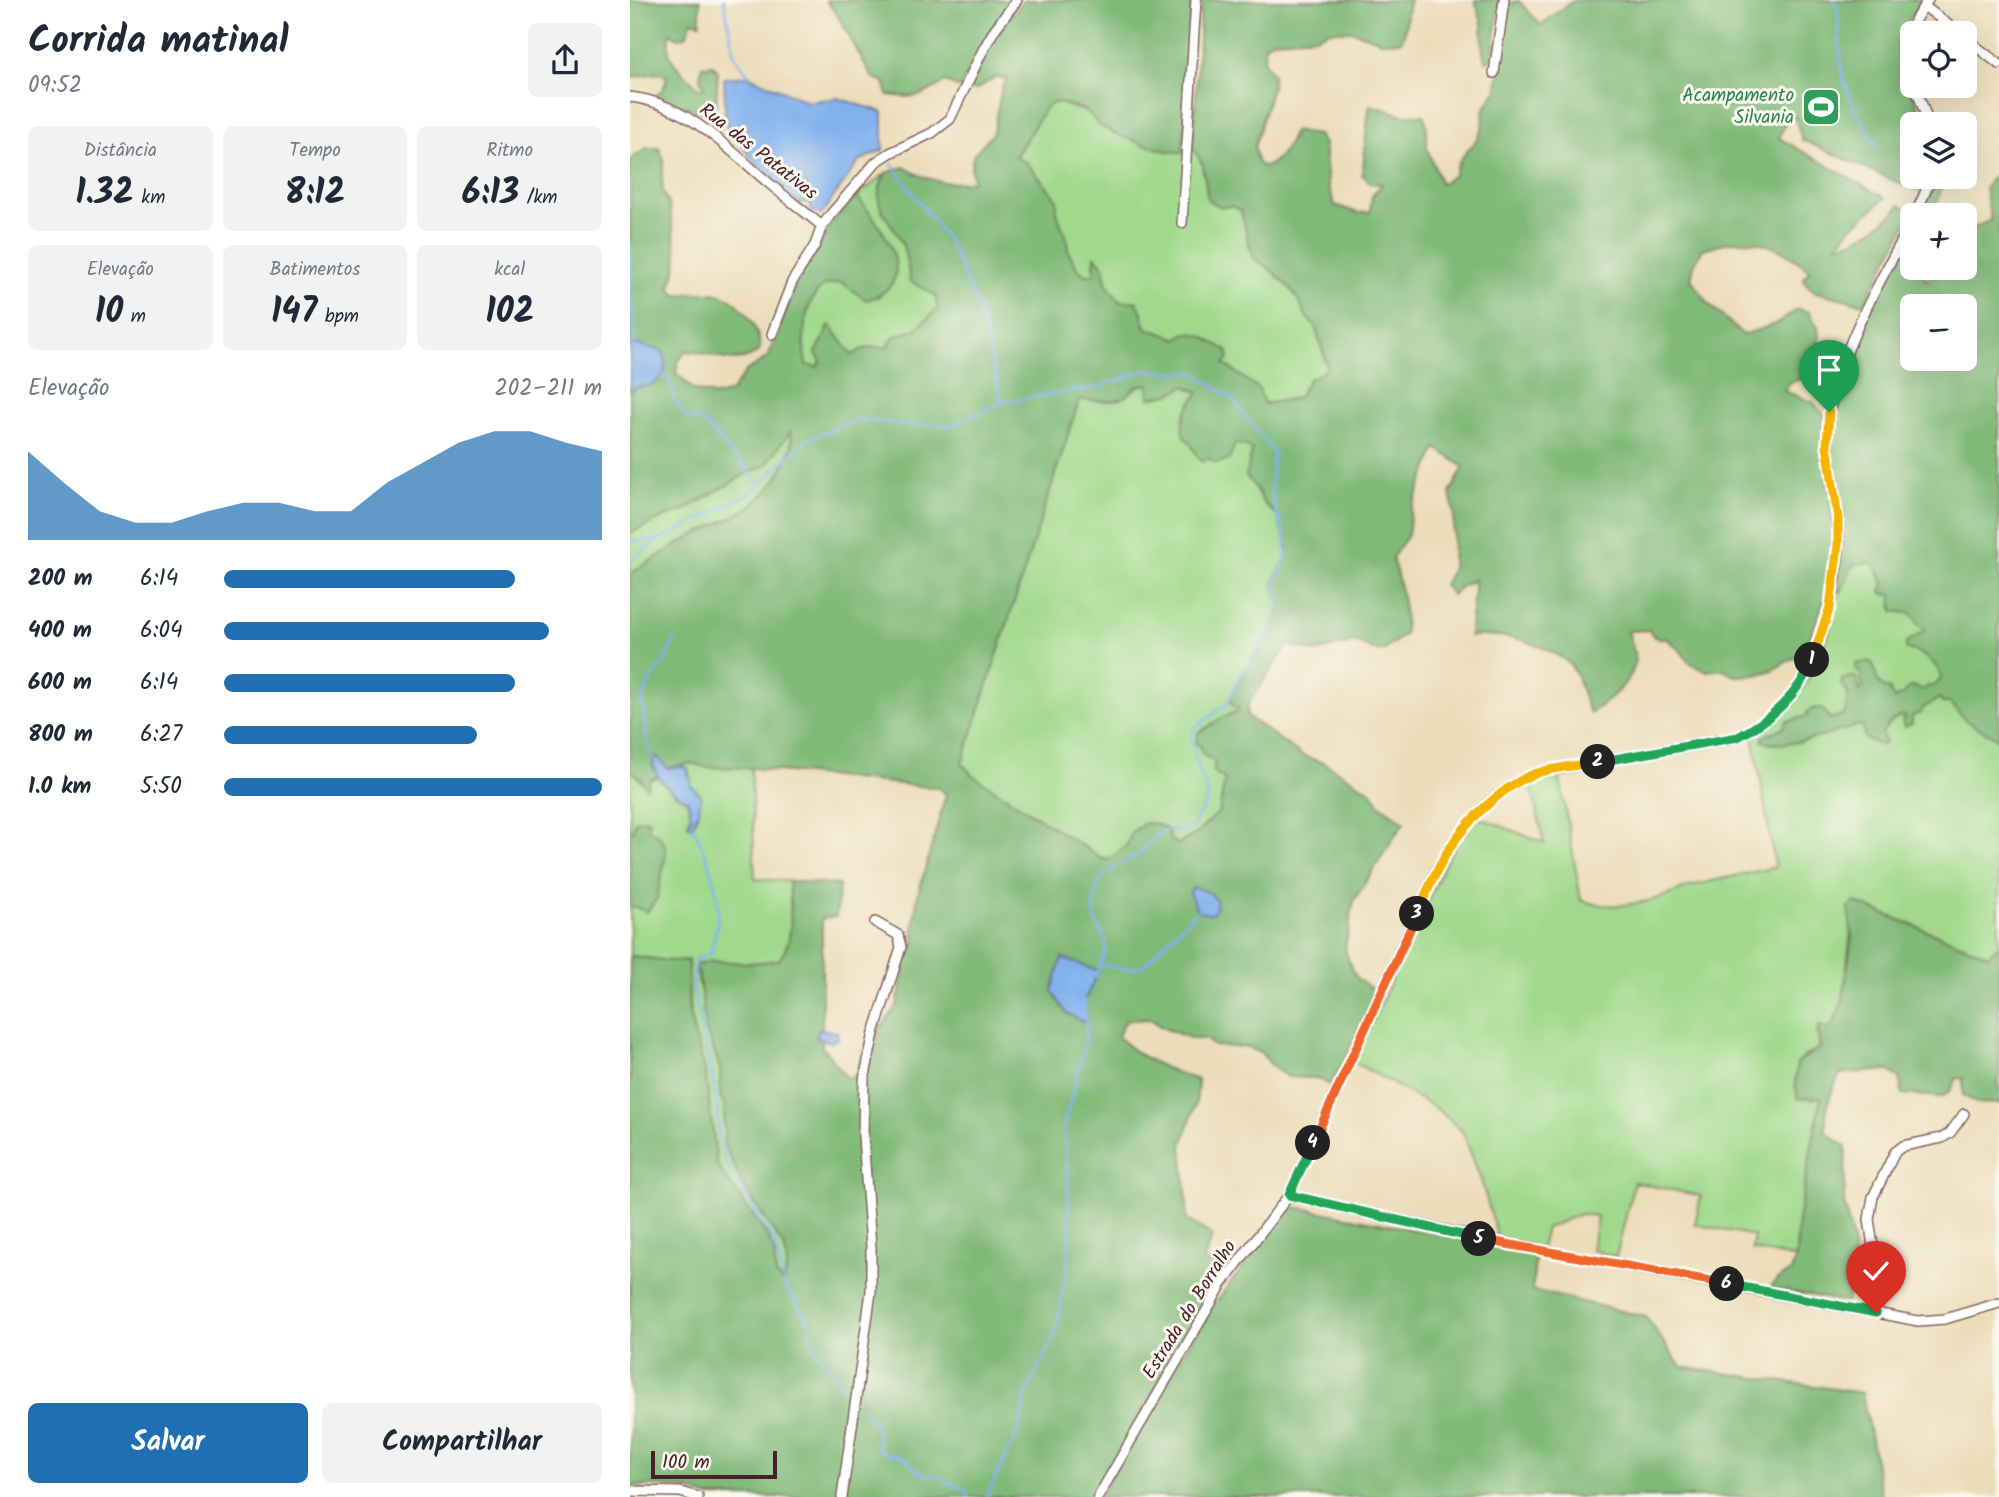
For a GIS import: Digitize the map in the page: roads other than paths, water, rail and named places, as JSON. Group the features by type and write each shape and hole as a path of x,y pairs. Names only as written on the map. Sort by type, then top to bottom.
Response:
{"street":[{"path":"772,334 792,282 815,245 822,226 841,200 876,162 890,152 932,133 950,119 983,50 1017,0"},
{"path":"1182,222 1196,0"},
{"path":"1494,73 1504,0"},
{"path":"1915,21 1926,3 1946,21"},
{"path":"1977,47 1999,64"},
{"name":"Rua das Patativas","path":"630,97 658,104 697,125 745,161 772,187 822,226"},
{"name":"Estrada do Borralho","path":"1098,1497 1222,1284 1289,1195 1436,871 1466,823 1517,781 1536,774 1738,737 1775,712 1791,696 1808,670 1830,607 1835,575 1838,519 1827,445 1829,412 1836,380 1853,337 1900,245"},
{"path":"842,1497 871,1292 871,1247 864,1162 864,1080 874,1033 901,947 898,935 875,922"},
{"path":"1876,1313 1880,1293 1869,1219 1873,1197 1895,1152 1903,1146 1942,1138 1950,1133 1964,1114"},
{"path":"1289,1195 1522,1248 1918,1321 1933,1321 1999,1303"},
{"path":"630,1490 666,1491 698,1497"}],"water":[{"path":"749,76 808,102 837,98 883,112 883,150 859,161 821,215 811,210 811,202 798,203 772,185 726,125 724,78"},
{"path":"630,343 663,351 665,359 664,372 657,381 632,390 630,387"},
{"path":"653,756 667,768 688,769 691,786 701,795 699,810 692,827 688,825 691,816 688,801 659,778 653,764"},
{"path":"1194,887 1211,893 1216,900 1216,909 1211,914 1197,911 1189,892"},
{"path":"1062,958 1099,971 1085,999 1086,1023 1066,1013 1052,991"},
{"path":"819,1029 837,1032 838,1039 831,1042 816,1038"}],"waterway":[{"path":"724,0 734,55 749,76"},
{"path":"1835,0 1841,65 1846,87 1860,119 1878,148"},
{"path":"892,164 949,242 980,312 1002,402"},
{"path":"630,247 634,344"},
{"path":"630,542 661,539 748,495 806,440 859,419 907,425 954,425 1002,402 1098,387 1145,371 1195,373 1231,398 1274,453 1272,496 1286,544 1285,559 1275,588 1280,606 1274,622 1238,679 1228,703 1192,730 1191,738 1208,797 1192,828 1188,831 1164,831 1152,838 1142,852 1102,875 1095,893 1094,908 1095,921 1104,936 1106,949 1096,977"},
{"path":"662,377 669,378 676,404 686,417 702,421 760,484"},
{"path":"630,561 658,540"},
{"path":"654,759 648,748 642,702 650,680 664,662 675,639"},
{"path":"692,826 710,867 717,899 718,921 711,954 695,959 693,988 717,1107 719,1138 727,1165 775,1243 784,1285 809,1322 813,1347 850,1398"},
{"path":"1102,965 1128,969 1143,966 1197,911"},
{"path":"986,1497 1019,1430 1027,1392 1056,1332 1069,1253 1064,1125 1086,1040 1085,1001"},
{"path":"862,1408 876,1425 879,1450 906,1459 920,1473 941,1477 965,1490 968,1497"}],"place":[{"name":"Acampamento Silvania","path":"1821,107"}]}
